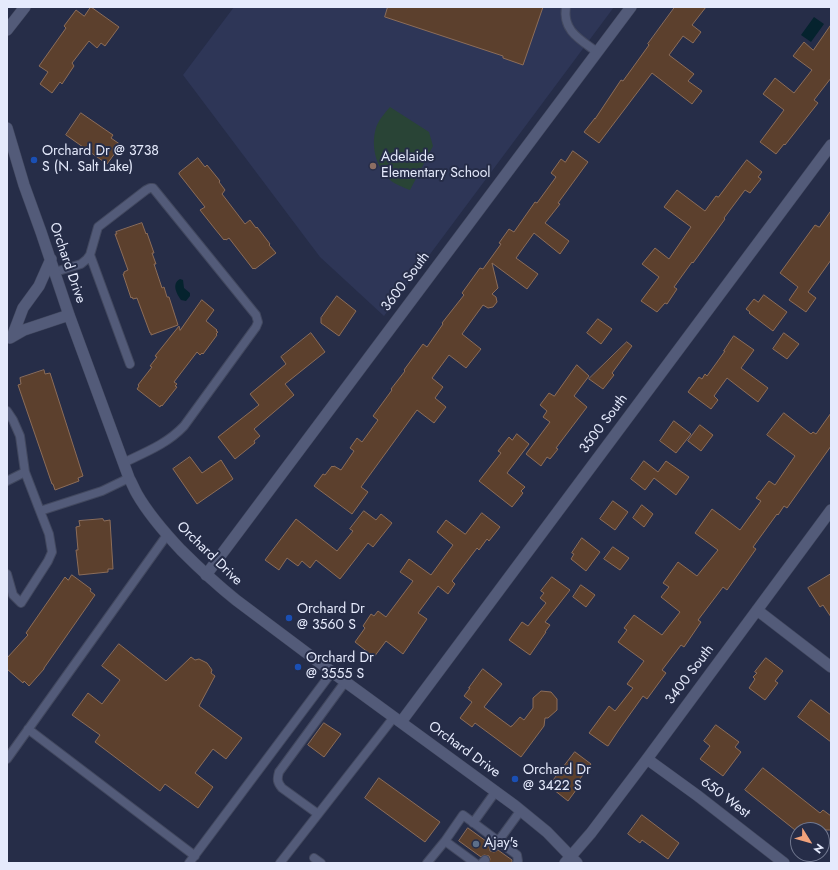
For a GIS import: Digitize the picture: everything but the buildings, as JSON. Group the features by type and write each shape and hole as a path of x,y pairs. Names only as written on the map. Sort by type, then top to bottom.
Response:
{"street":[{"path":"7,30 25,7"},
{"name":"3600 South","path":"206,575 630,7"},
{"name":"Orchard Drive","path":"7,128 24,185 51,259 69,315 129,478 136,494 146,508 167,535 206,575 236,600 345,682 521,810 547,832 571,861"},
{"name":"3500 South","path":"397,719 831,145"},
{"path":"9,339 23,308 39,286 51,259"},
{"path":"9,339 24,330 69,315"},
{"name":"3400 South","path":"571,861 831,510"},
{"path":"757,610 831,666"},
{"name":"650 West","path":"647,759 698,796 784,863"}],"lane":[{"path":"566,7 567,24 570,30 574,35 597,52"},
{"path":"55,272 81,264 87,259 90,255 98,227 146,190 153,188 256,315 258,322 256,328 184,426 165,442 124,463"},
{"path":"90,255 130,364"},
{"path":"7,411 20,436 25,472 49,534 52,552 22,603 13,595 7,574"},
{"path":"7,481 25,472"},
{"path":"40,511 102,491 129,478"},
{"path":"7,759 167,535"},
{"path":"189,863 332,672"},
{"path":"318,814 282,788 277,781 278,776 279,772 345,682"},
{"path":"280,863 318,814 397,719"},
{"path":"28,729 195,856"},
{"path":"473,823 496,791"},
{"path":"496,843 521,810"},
{"path":"427,863 463,815 485,836 517,854 517,863"},
{"path":"445,841 472,858"},
{"path":"314,858 321,863"}],"shaded area":[{"name":"Adelaide Elementary School","path":"234,7 614,7 384,316 320,257 183,75"},
{"path":"814,17 824,24 811,42 801,35"},
{"path":"180,279 183,280 184,288 190,293 190,296 186,301 181,300 175,286 177,281"}],"green space":[{"path":"390,107 429,132 433,146 410,190 397,185 390,180 381,168 375,154 374,140 377,125"}],"place":[{"name":"Orchard Dr @ 3738 S (N. Salt Lake)","path":"34,160"},
{"name":"Adelaide Elementary School","path":"373,166"},
{"name":"Orchard Dr @ 3560 S","path":"289,618"},
{"name":"Orchard Dr @ 3555 S","path":"298,667"},
{"name":"Orchard Dr @ 3422 S","path":"515,779"},
{"name":"Ajay's","path":"476,844"}]}
